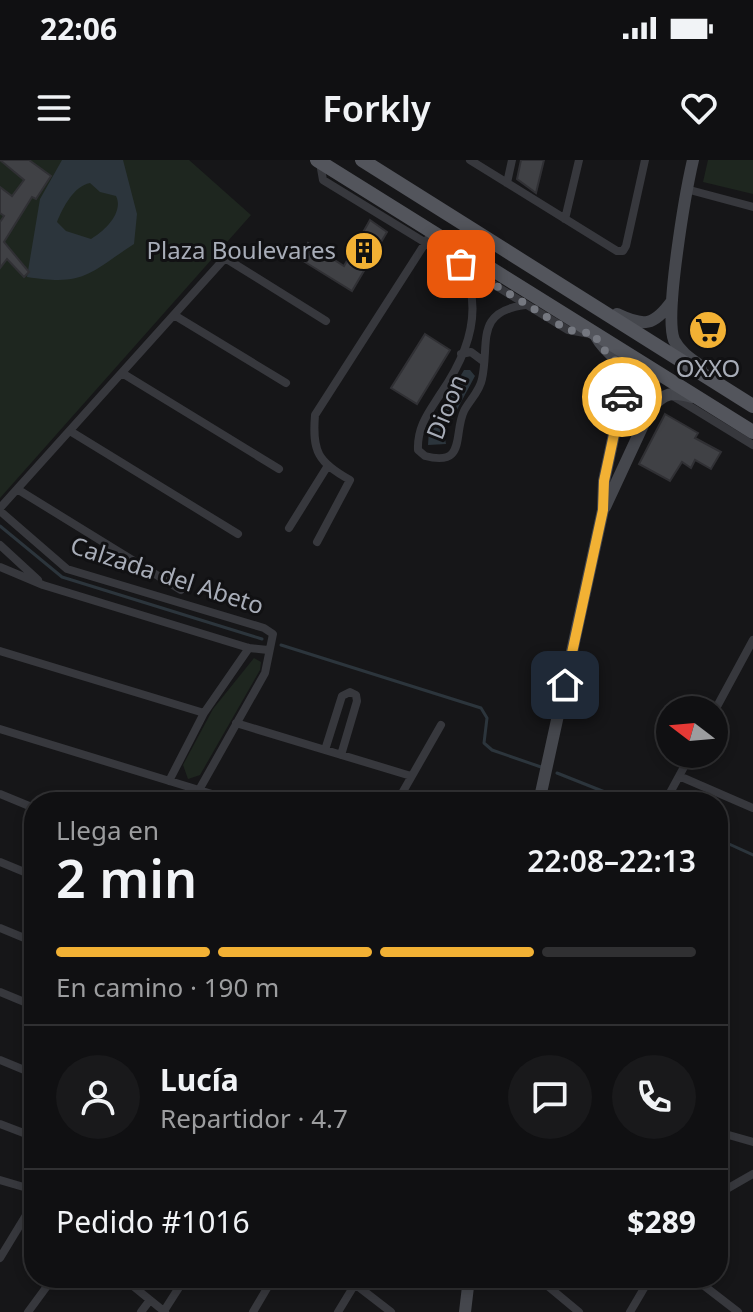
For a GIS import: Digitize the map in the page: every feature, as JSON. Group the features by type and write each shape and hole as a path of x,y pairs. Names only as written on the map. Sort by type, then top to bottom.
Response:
{"main road":[{"path":"318,161 337,160"},
{"path":"362,160 753,406"},
{"path":"318,161 430,237 753,432"},
{"path":"351,182 349,172 361,167 409,197 431,206"}],"street":[{"path":"470,160 617,251 623,251 645,160"},
{"path":"507,183 512,160"},
{"path":"565,219 579,160"},
{"path":"693,160 686,189 685,217 672,301 675,343 684,354 738,396"},
{"path":"318,161 323,180 430,237 461,264 568,330 595,334 599,345 620,363 626,378 604,481 603,510 541,792"},
{"path":"686,189 753,207"},
{"path":"685,217 691,203 703,193"},
{"path":"317,542 350,480 327,467 312,443 315,415 430,237"},
{"path":"0,510 225,258 326,321"},
{"name":"Dioon","path":"461,264 474,293 474,317 461,354 421,427 418,450 425,456 445,457 455,452 460,442 461,420 482,381 489,323"},
{"path":"558,284 638,324 654,323 672,301"},
{"path":"474,317 489,323 501,311 525,305"},
{"path":"174,315 286,383"},
{"path":"461,354 476,354 483,362"},
{"path":"122,373 279,469"},
{"path":"603,510 651,408 669,393"},
{"path":"669,393 701,400"},
{"path":"669,393 753,445"},
{"path":"70,431 238,534"},
{"path":"289,528 327,467"},
{"path":"17,489 181,590"},
{"name":"Calzada del Abeto","path":"0,510 67,569 264,628 273,634 268,650"},
{"name":"Calzada del Abeto","path":"0,545 43,585"},
{"path":"0,567 43,585 249,648 268,650 265,673 199,790"},
{"path":"723,696 753,640"},
{"path":"169,781 204,713 242,663 249,648"},
{"path":"0,651 204,713"},
{"path":"325,750 342,696 350,692 356,695 357,701 341,755"},
{"path":"236,723 411,776"},
{"path":"402,792 441,725"},
{"path":"0,729 206,792"},
{"path":"670,792 683,768"},
{"path":"679,776 718,792"},
{"path":"0,808 2,795 24,804"},
{"path":"728,796 752,806"},
{"path":"0,862 24,872"},
{"path":"0,928 24,938"},
{"path":"0,992 24,1002"},
{"path":"0,1060 24,1070"},
{"path":"0,1124 24,1133"},
{"path":"728,1135 753,1142"},
{"path":"728,1188 753,1174"},
{"path":"0,1180 24,1187"},
{"path":"0,1258 24,1220"},
{"path":"28,1312 46,1288"},
{"path":"135,1288 165,1312 179,1288"},
{"path":"253,1312 267,1288"},
{"path":"338,1312 348,1288"},
{"path":"360,1288 391,1312"},
{"path":"465,1312 468,1288"},
{"path":"550,1288 579,1312"},
{"path":"630,1312 644,1288"},
{"path":"707,1288 738,1312"},
{"path":"141,1312 150,1300"}],"shaded area":[{"path":"0,160 189,160 251,215 0,498"},
{"path":"62,160 123,160 137,214 134,244 85,275 62,280 27,277 40,199","holes":["90,183 100,192 116,196 118,202 112,220 96,236 91,239 66,231 57,222 79,188"]},
{"path":"708,160 753,160 753,194 703,182"},
{"path":"464,370 470,370 475,376 452,419 442,424 446,444 428,445 429,430"},
{"path":"254,658 261,662 260,670 200,775 188,779 183,765 213,709"}],"building":[{"path":"0,160 29,160 51,176 36,199 32,197 4,242 29,272 24,277 7,259 0,268 0,222 4,216 0,213 0,187 12,196 24,180"},
{"path":"521,160 544,160 536,193 517,179"},
{"name":"Plaza Boulevares","path":"370,220 387,232 352,291 300,259 308,243 344,266"},
{"path":"425,334 450,350 417,404 391,388"},
{"path":"665,414 698,433 695,438 721,452 711,469 695,460 691,468 682,462 670,481 639,464"}],"waterway":[{"path":"0,526 62,577 262,639"},
{"path":"281,645 481,708 487,718 484,743 492,750 541,767"},
{"path":"557,773 605,792"},
{"path":"728,844 753,855"}],"way so far":[{"path":"461,264 568,330 595,334 599,345 609,351 623,368 626,378 622,397"}],"place":[{"name":"Plaza Boulevares","path":"364,251"},
{"name":"OXXO","path":"708,330"}],"route":[{"path":"565,685 603,510 604,481 622,397"}]}
